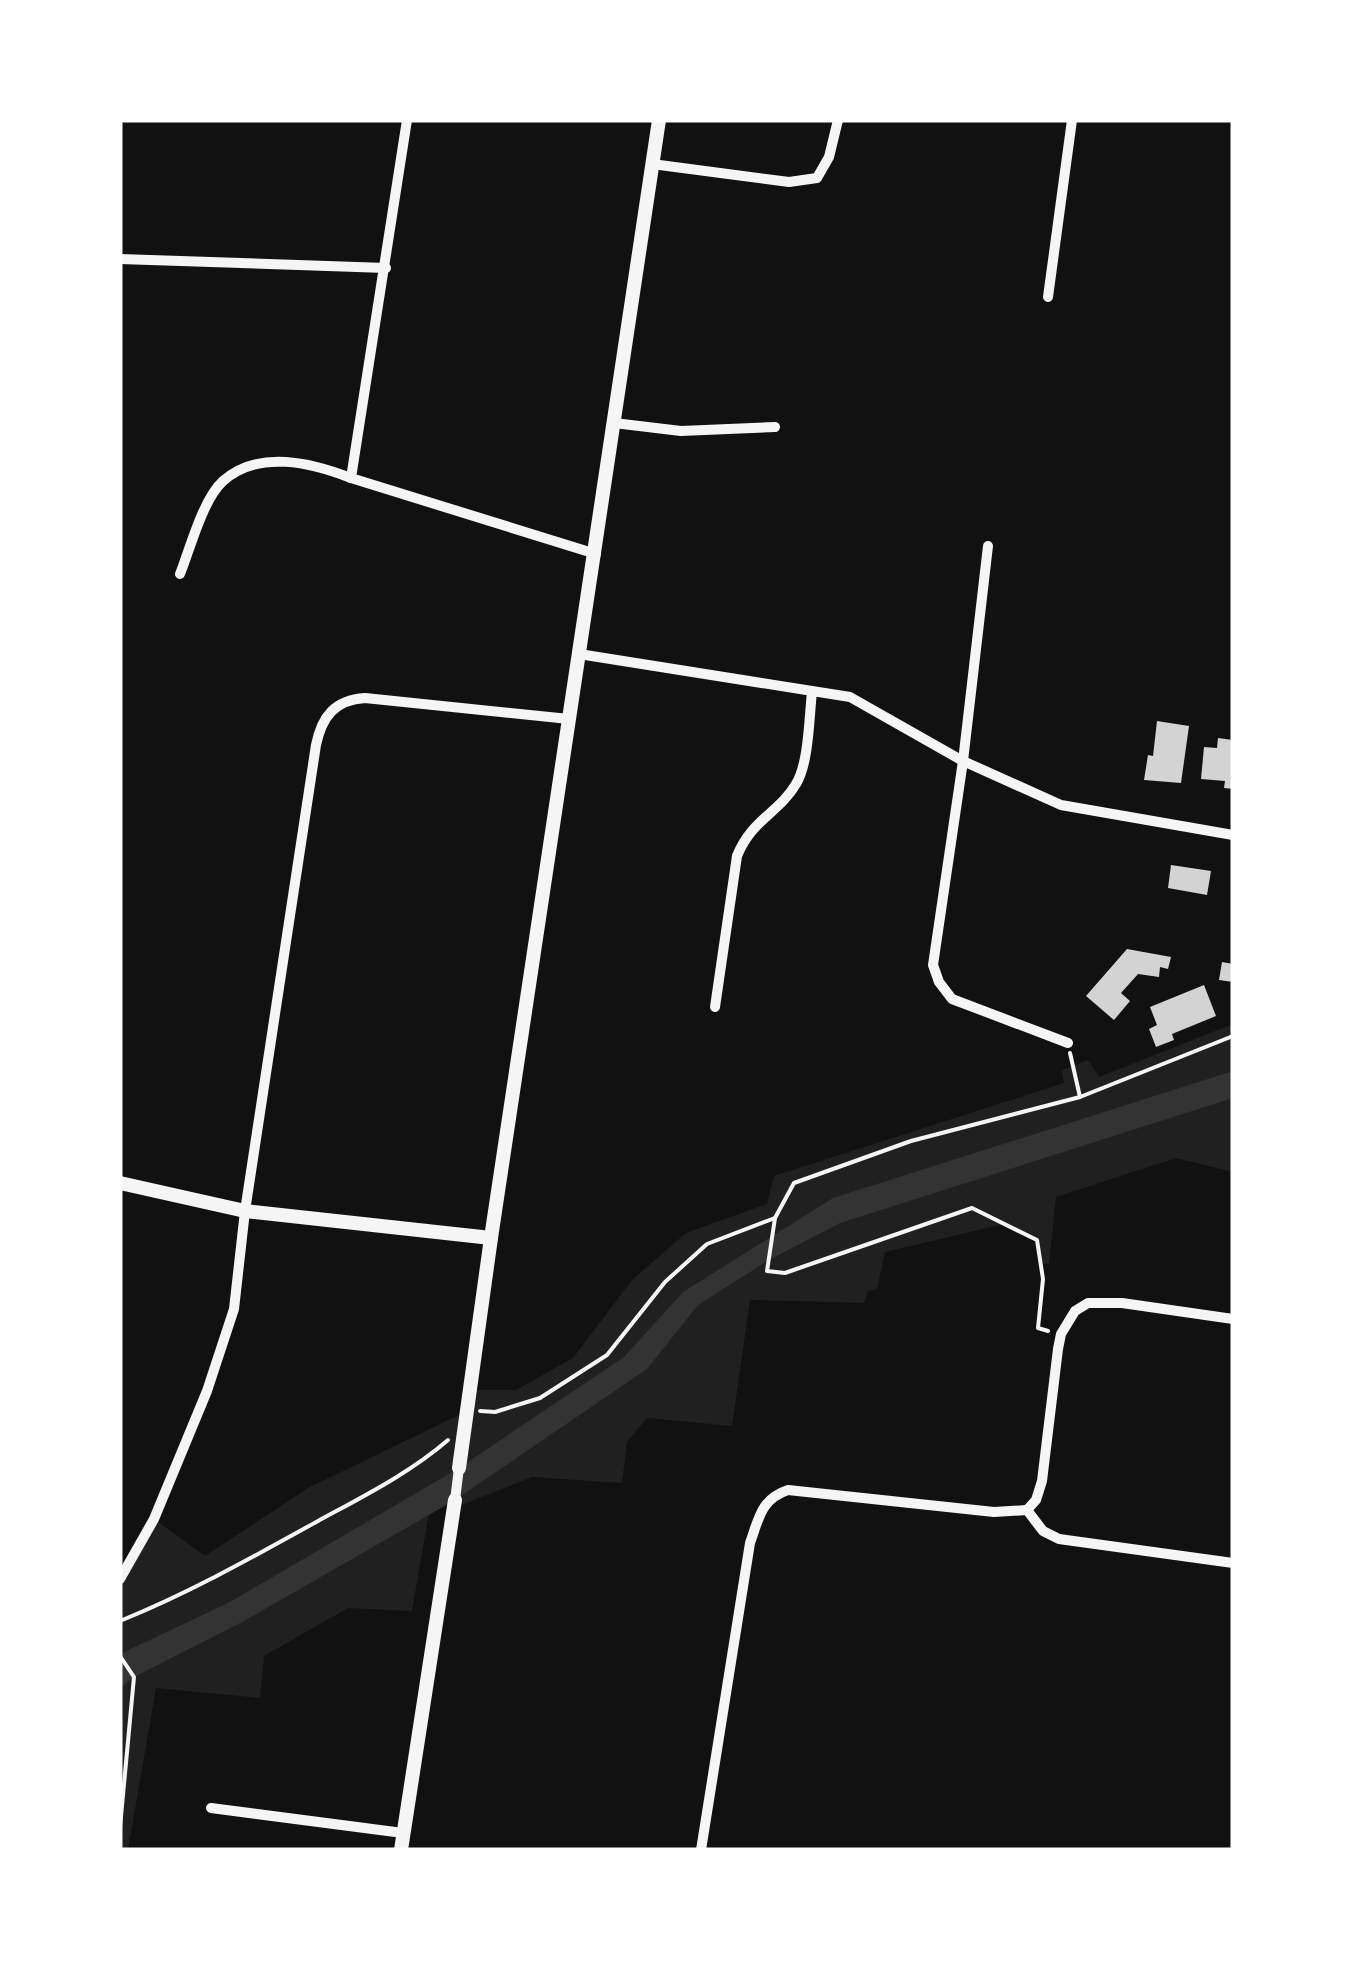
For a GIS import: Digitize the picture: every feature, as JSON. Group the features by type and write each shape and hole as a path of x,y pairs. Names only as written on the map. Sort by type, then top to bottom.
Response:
{"street":[{"path":"351,478 408,120"},
{"path":"401,1850 658,120"},
{"path":"652,164 789,182 817,178 829,158 838,120"},
{"path":"1048,296 1072,120"},
{"path":"120,259 386,268"},
{"path":"614,423 682,431 774,428"},
{"path":"180,574 208,504 222,482 251,466 281,462 316,465 596,554"},
{"path":"988,546 963,761 933,965 939,982 952,999 1068,1044"},
{"path":"579,654 850,697 963,761 1062,805 1233,835"},
{"path":"716,1008 737,856 745,835 795,787 802,772 812,692"},
{"path":"120,1579 150,1529 207,1391 234,1309 316,744 328,714 351,699 569,719"},
{"path":"120,1183 246,1211 491,1238"},
{"path":"701,1850 750,1542 763,1505 788,1490 994,1512 1027,1510 1036,1500 1042,1481 1061,1334 1075,1311 1088,1303 1122,1303 1233,1319"},
{"path":"1027,1510 1043,1531 1058,1539 1233,1563"},
{"path":"211,1808 403,1833"}],"path":[{"path":"1061,1334 1038,1328 1043,1279 1036,1240 972,1208 785,1274 767,1271 775,1218 794,1183 911,1141 1080,1097 1233,1036"},
{"path":"1068,1044 1080,1097"},
{"path":"120,1621 182,1595 351,1503 432,1454 479,1410 495,1412 540,1398 607,1355 665,1282 707,1244 775,1218"},
{"path":"120,1656 134,1677 120,1826"}],"shaded area":[{"path":"1233,1024 1233,1172 1176,1158 1056,1197 1049,1264 1040,1263 1036,1240 1004,1224 885,1252 877,1289 868,1291 864,1303 750,1300 732,1426 647,1418 627,1442 622,1483 532,1477 454,1508 457,1488 430,1507 412,1611 348,1608 264,1656 260,1698 156,1688 128,1850 120,1850 120,1579 154,1519 205,1556 308,1488 467,1411 470,1390 516,1390 573,1358 632,1280 686,1233 767,1204 774,1176 1064,1083 1062,1070 1088,1060 1099,1077"},
{"path":"1233,1071 1233,1098 840,1223 769,1260 698,1305 647,1369 455,1500 120,1688 120,1654 230,1602 459,1468 624,1357 683,1292 833,1198"}],"building":[{"path":"1157,721 1189,726 1181,783 1144,780 1148,755 1153,756"},
{"path":"1218,738 1233,740 1233,789 1224,788 1225,781 1201,779 1204,747 1217,748"},
{"path":"1171,865 1211,871 1207,895 1168,888"},
{"path":"1127,949 1171,957 1168,969 1160,967 1159,977 1138,974 1121,993 1130,1001 1114,1020 1086,996"},
{"path":"1222,962 1233,964 1233,982 1219,980"},
{"path":"1204,985 1216,1016 1172,1034 1174,1040 1156,1047 1149,1029 1157,1025 1150,1007"}]}
